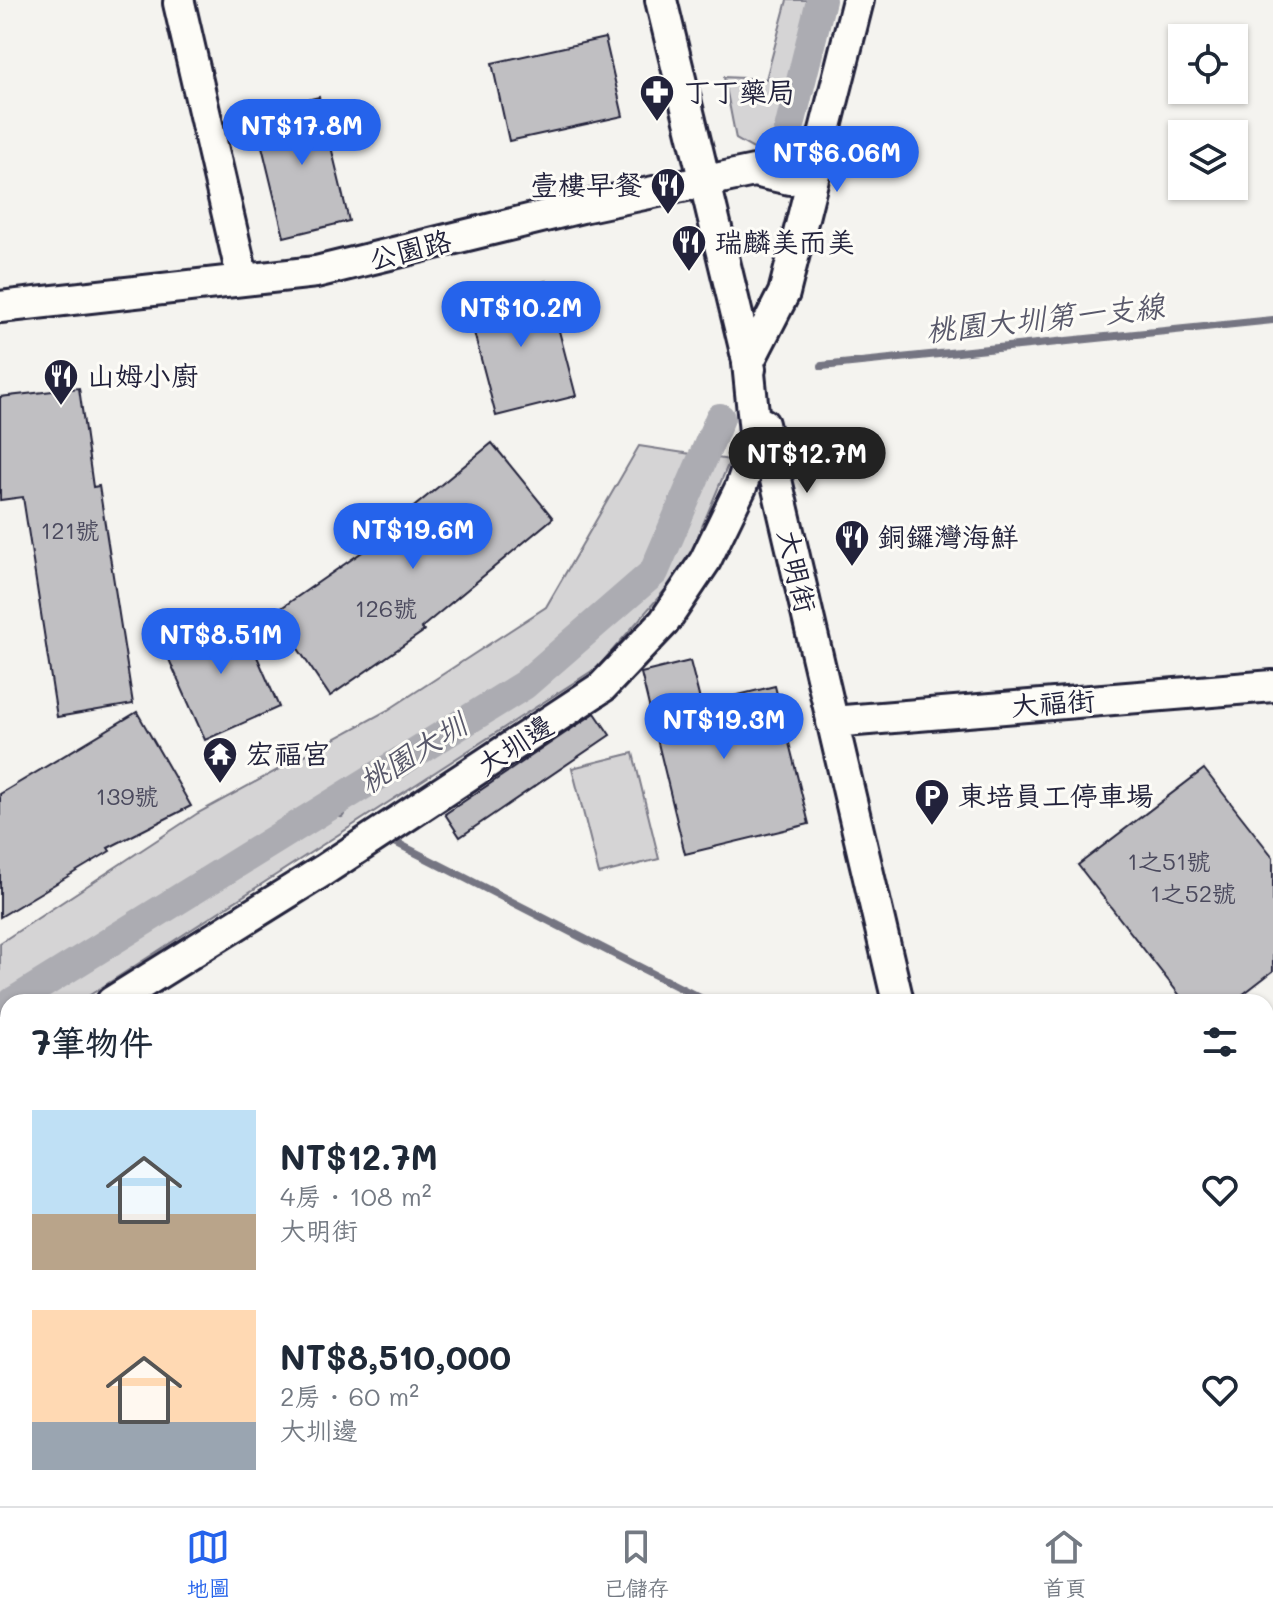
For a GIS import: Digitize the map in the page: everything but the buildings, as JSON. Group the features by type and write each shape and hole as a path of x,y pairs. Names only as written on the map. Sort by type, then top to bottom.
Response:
{"street":[{"name":"大明街","path":"661,0 896,994"},
{"path":"748,363 784,293 858,0"},
{"path":"179,3 243,280"},
{"name":"公園路","path":"0,307 316,272 582,207 754,171 790,179 814,174"},
{"name":"大圳邊","path":"125,994 324,870 602,687 664,622 705,561 741,487 756,442 748,363"},
{"name":"大福街","path":"832,722 1273,686"}],"shaded area":[{"path":"787,0 811,0 773,160 736,139 724,77 766,79"},
{"path":"639,446 730,460 685,567 598,667 91,994 0,994 0,943 198,813 388,710 546,607"},
{"path":"633,753 659,859 599,874 572,768"}],"waterway":[{"name":"桃園大圳","path":"783,154 821,0"},
{"name":"桃園大圳第一支線","path":"822,366 1273,320"},
{"name":"桃園大圳","path":"26,994 524,685 654,572 720,418"},
{"path":"327,807 341,814"},
{"path":"387,838 692,994"}],"place":[{"name":"丁丁藥局","path":"657,123"},
{"name":"壹樓早餐","path":"668,216"},
{"name":"瑞麟美而美","path":"689,273"},
{"name":"山姆小廚","path":"61,407"},
{"name":"銅鑼灣海鮮","path":"852,568"},
{"name":"宏福宮","path":"220,785"},
{"name":"東培員工停車場","path":"932,827"}]}
